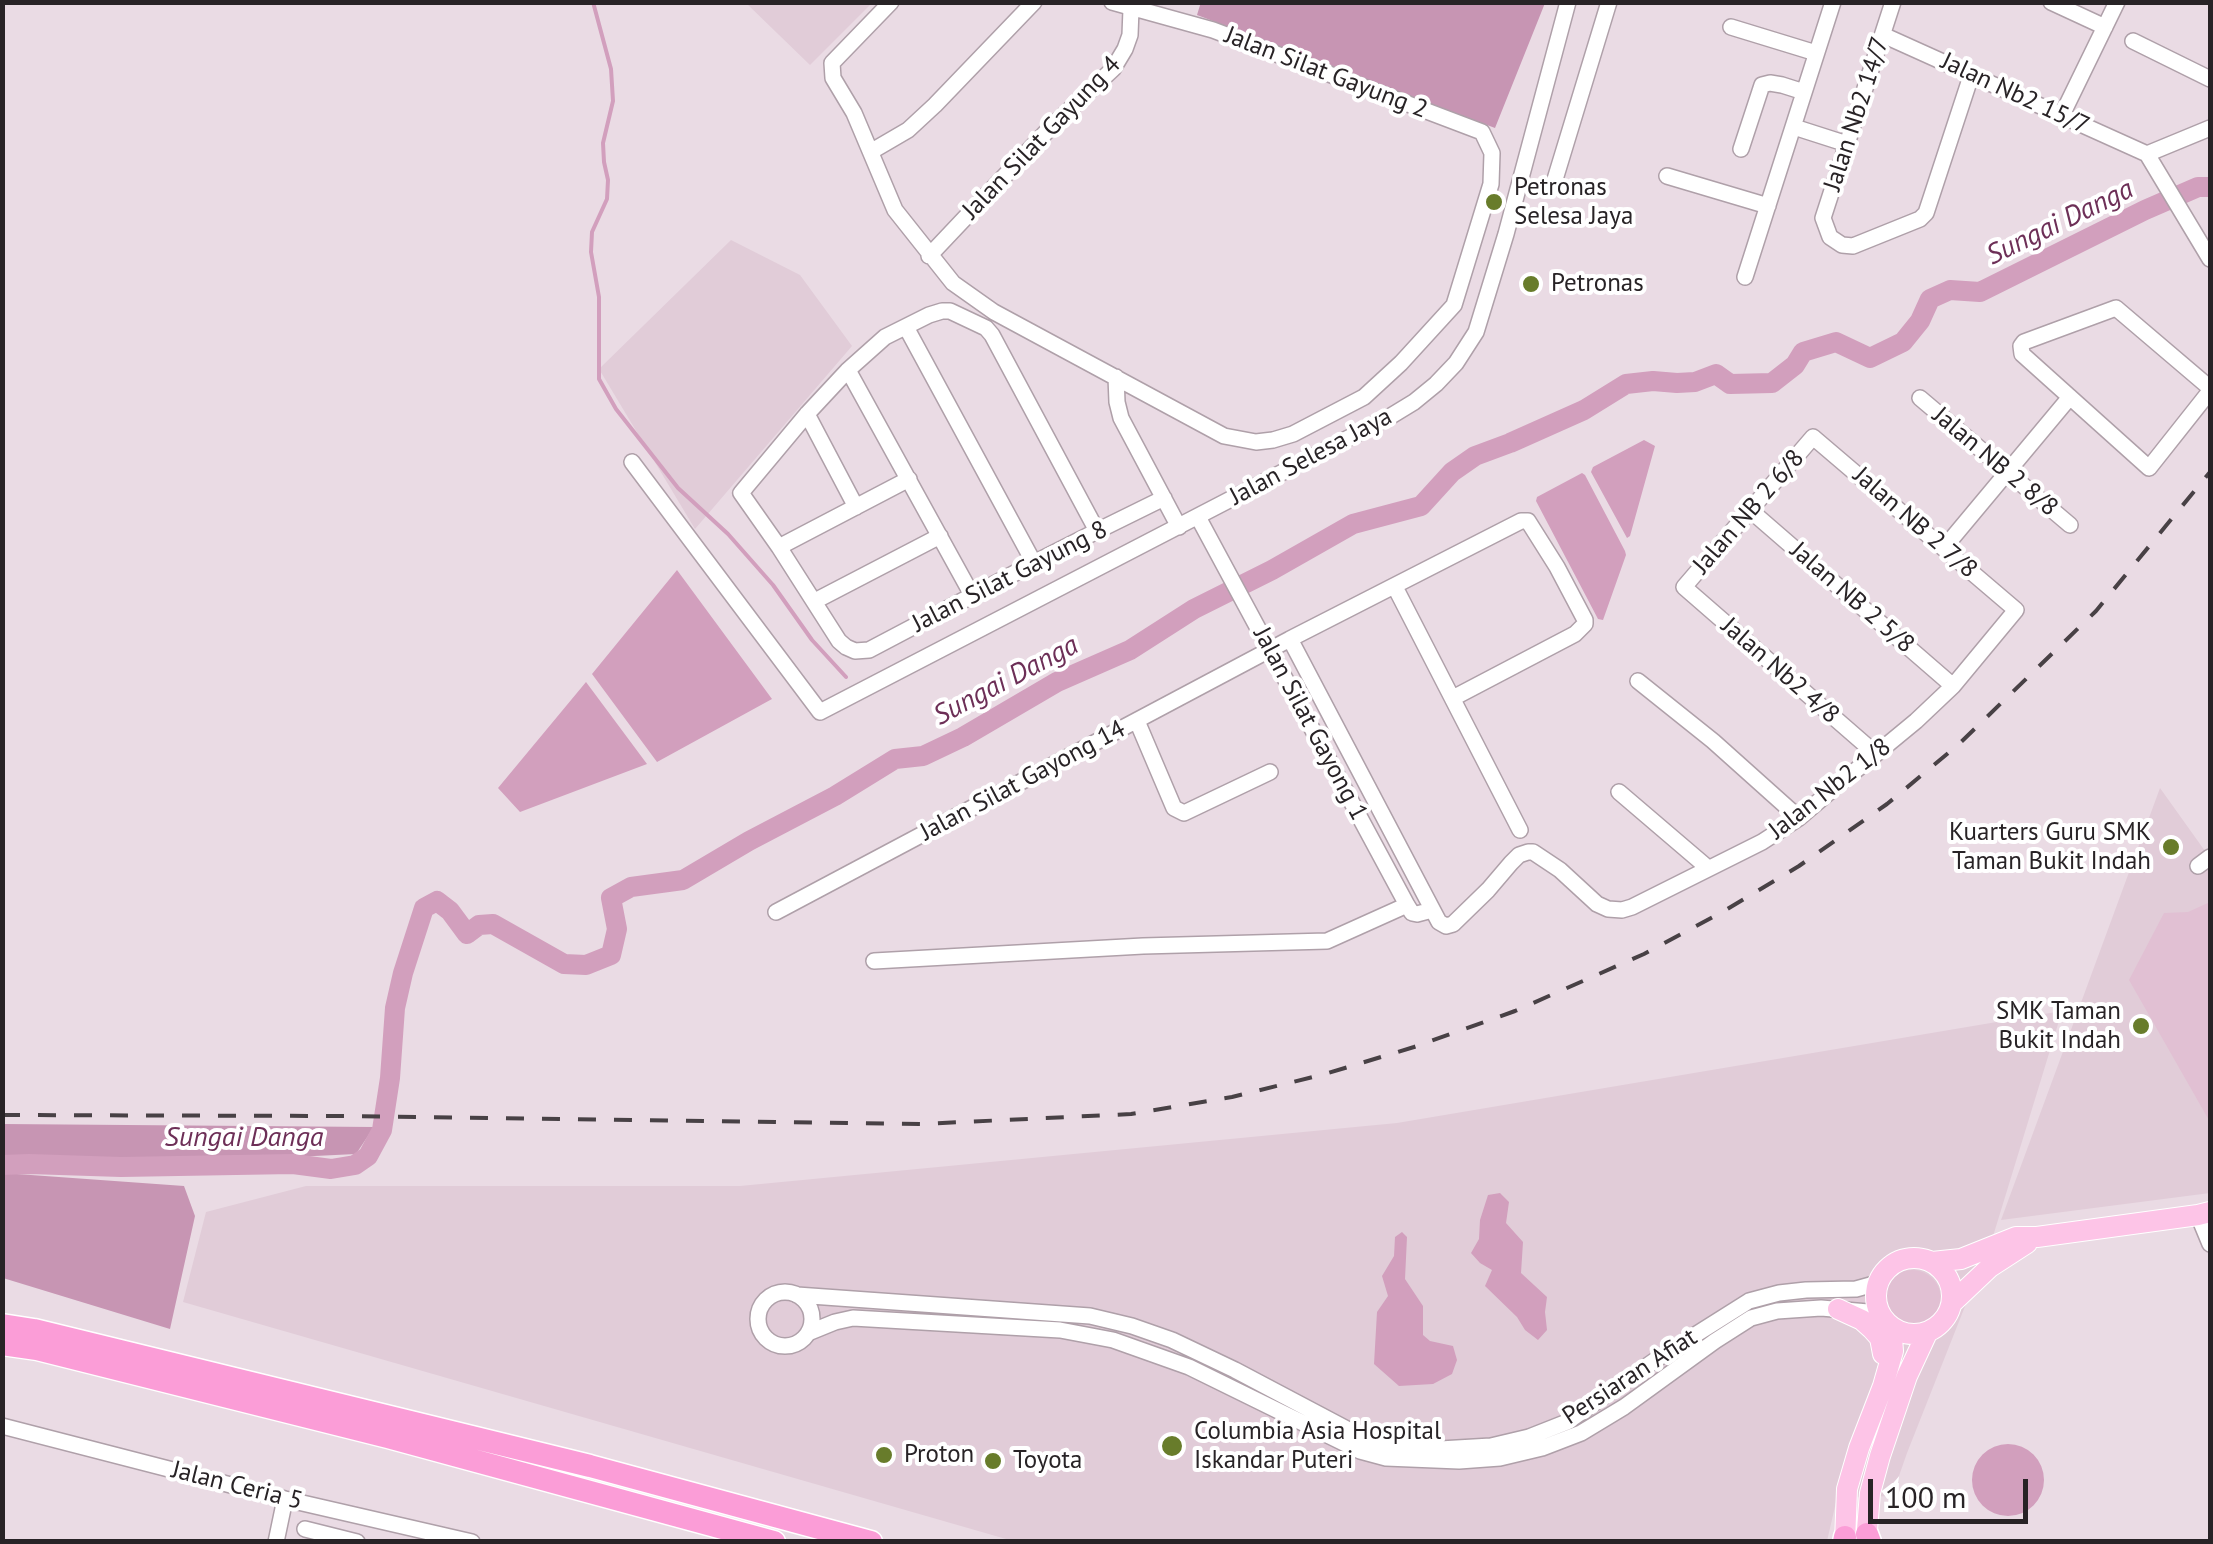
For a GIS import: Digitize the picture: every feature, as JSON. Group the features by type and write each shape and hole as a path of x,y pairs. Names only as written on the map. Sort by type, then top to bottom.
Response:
{"highway":[{"path":"2,1326 34,1330 590,1466 871,1542"},
{"path":"2,1344 37,1349 388,1437 774,1542"}],"main road":[{"path":"1856,1539 1847,1488 1892,1351 1892,1338 1876,1301 1881,1276 1898,1261 1961,1259 2016,1237 2204,1214"},
{"path":"1952,1302 1990,1267 2037,1237"},
{"path":"1856,1539 1907,1376 1927,1333 1944,1321 1952,1302 1949,1278 1932,1262"},
{"path":"1838,1309 1862,1320 1880,1338 1883,1386"},
{"path":"1883,1318 1905,1334 1927,1333"}],"street":[{"path":"890,2 832,63 833,78 854,112 896,210 952,283 994,312 1116,377 1121,418 1179,526"},
{"path":"872,152 908,130 1034,2"},
{"name":"Jalan Silat Gayung 2","path":"1112,2 1213,30 1482,132 1492,153 1491,184 1454,304 1364,397 1293,434 1256,442 1224,436 1116,377"},
{"name":"Jalan Selesa Jaya","path":"632,462 820,712 1391,416 1414,402 1456,363 1476,332 1568,2"},
{"path":"1553,186 1609,2"},
{"path":"1745,277 1833,2"},
{"name":"Jalan Nb2 14/7","path":"1893,2 1823,218 1830,236 1842,245 1853,246 1926,213 1970,76"},
{"path":"2052,2 2105,27"},
{"path":"2062,115 2117,2"},
{"name":"Jalan Silat Gayung 4","path":"930,256 1050,128 1113,69 1126,49 1131,8"},
{"path":"1730,27 1816,53"},
{"name":"Jalan Nb2 15/7","path":"1884,36 2146,154"},
{"path":"2133,41 2210,79"},
{"path":"1741,149 1762,85 1782,85 1804,92"},
{"path":"1794,127 1847,144"},
{"path":"2207,254 2146,154 2210,128"},
{"path":"1667,176 1768,206"},
{"path":"2116,308 2210,390 2149,468 2070,397 2022,354 2020,346 2116,308"},
{"path":"940,536 815,601 741,493 848,370 885,337 942,310 986,328 992,335 1098,532"},
{"path":"906,327 1034,563"},
{"path":"848,370 972,595"},
{"path":"1944,548 2070,397"},
{"name":"Jalan NB 2 8/8","path":"1920,398 2070,525"},
{"path":"807,414 856,507"},
{"name":"Jalan NB 2 6/8","path":"1684,587 1814,436"},
{"name":"Jalan NB 2 7/8","path":"1814,436 2016,610"},
{"path":"779,547 909,480"},
{"name":"Jalan Silat Gayung 8","path":"815,601 846,648 869,650 1164,498"},
{"name":"Jalan NB 2 5/8","path":"1750,510 1953,686"},
{"name":"Jalan Silat Gayong 1","path":"1198,517 1407,905"},
{"name":"Jalan Silat Gayong 14","path":"776,912 1137,721 1266,642 1290,639 1528,520 1585,624 1575,634 1452,698"},
{"path":"1395,587 1520,830"},
{"name":"Jalan Nb2 4/8","path":"1684,587 1876,754"},
{"name":"Jalan Nb2 1/8","path":"1432,910 1438,922 1453,924 1519,855 1533,852 1560,870 1597,904 1622,910 1762,842 1799,818 1953,686 2016,610"},
{"path":"874,961 1142,946 1327,941 1407,905 1417,914 1432,910 1290,639"},
{"path":"1638,681 1799,818"},
{"path":"1137,721 1174,808 1184,813 1270,772"},
{"path":"1618,792 1708,868"},
{"path":"2204,1214 2210,1240"},
{"name":"Persiaran Afiat","path":"1231,1378 1114,1340 1049,1328 853,1318 808,1333 786,1346 769,1340 759,1326 760,1308 780,1292 1090,1316 1172,1340 1360,1451 1459,1460 1500,1458 1581,1433 1751,1318 1779,1293 1856,1288 1874,1284 1881,1276"},
{"path":"797,1295 812,1316 808,1333"},
{"name":"Persiaran Afiat","path":"1762,1307 1776,1311 1838,1309 1883,1318"},
{"name":"Jalan Ceria 5","path":"2,1426 472,1542"},
{"path":"276,1542 286,1499"},
{"path":"311,1505 304,1535 358,1542"}],"shaded area":[{"path":"1201,2 1545,3 1495,128 1197,15"},
{"path":"746,3 872,3 810,65"},
{"path":"731,240 800,275 852,346 695,529 599,369"},
{"path":"1644,440 1655,446 1627,538 1591,472 1593,467"},
{"path":"1582,473 1626,555 1603,620 1598,619 1536,501"},
{"path":"677,570 772,699 657,762 592,674"},
{"path":"586,682 647,764 520,812 498,788"},
{"name":"SMK Taman Bukit Indah","path":"2160,788 2210,858 2210,1193 2001,1220"},
{"path":"2210,902 2210,1122 2129,980 2164,913 2188,912"},
{"path":"2062,1011 1994,1233 1892,1496 1837,1498 1827,1541 1013,1541 183,1302 206,1212 306,1186 740,1186 1397,1123"},
{"path":"3,1124 374,1127 356,1154 154,1158 3,1156"},
{"path":"3,1173 184,1186 195,1216 170,1329 3,1278"},
{"path":"1500,1193 1509,1202 1506,1223 1523,1242 1521,1273 1547,1297 1547,1330 1538,1340 1485,1286 1492,1270 1471,1253 1479,1239 1488,1195"},
{"path":"1402,1232 1407,1237 1405,1279 1423,1306 1423,1335 1430,1341 1453,1346 1457,1360 1452,1374 1433,1384 1399,1386 1374,1364 1377,1312 1388,1296 1382,1276 1394,1256 1395,1237"},
{"path":"1912,1270 1933,1278 1941,1299 1933,1320 1912,1328 1891,1320 1883,1299 1891,1278"},
{"path":"2008,1444 2022,1446 2034,1454 2042,1466 2042,1494 2034,1506 2022,1514 2008,1516 1994,1514 1982,1506 1974,1494 1972,1480 1974,1466 1982,1454 1994,1446"}],"waterway":[{"path":"593,2 611,69 613,101 603,143 607,199 592,232 591,252 599,297 599,379 616,409 678,488 728,534 846,677"},
{"name":"Sungai Danga","path":"2,1165 293,1164 331,1169 355,1165 368,1156 382,1130 395,1008 403,973 424,908 437,901 467,934 479,925 493,924 564,964 586,965 611,955 617,929 611,898 631,887 683,880 895,759 923,756 963,737 1057,682 1130,650 1194,609 1353,524 1421,506 1452,472 1475,456 1584,410 1626,384 1695,382 1716,374 1730,384 1772,383 1795,365 1803,352 1836,342 1870,358 1903,342 1920,321 1930,299 1950,290 1980,292 2145,210 2198,187 2210,187"}],"railway":[{"path":"2,1115 921,1124 1131,1114 1232,1097 1325,1074 1515,1011 1644,954 1799,866 1887,804 1958,745 2096,611 2210,472"}],"place":[{"name":"Petronas Selesa Jaya","path":"1494,202"},
{"name":"Petronas","path":"1531,284"},
{"name":"Kuarters Guru SMK Taman Bukit Indah","path":"2171,847"},
{"name":"SMK Taman Bukit Indah","path":"2141,1026"},
{"name":"Columbia Asia Hospital Iskandar Puteri","path":"1172,1446"},
{"name":"Proton","path":"884,1455"},
{"name":"Toyota","path":"993,1461"}]}
